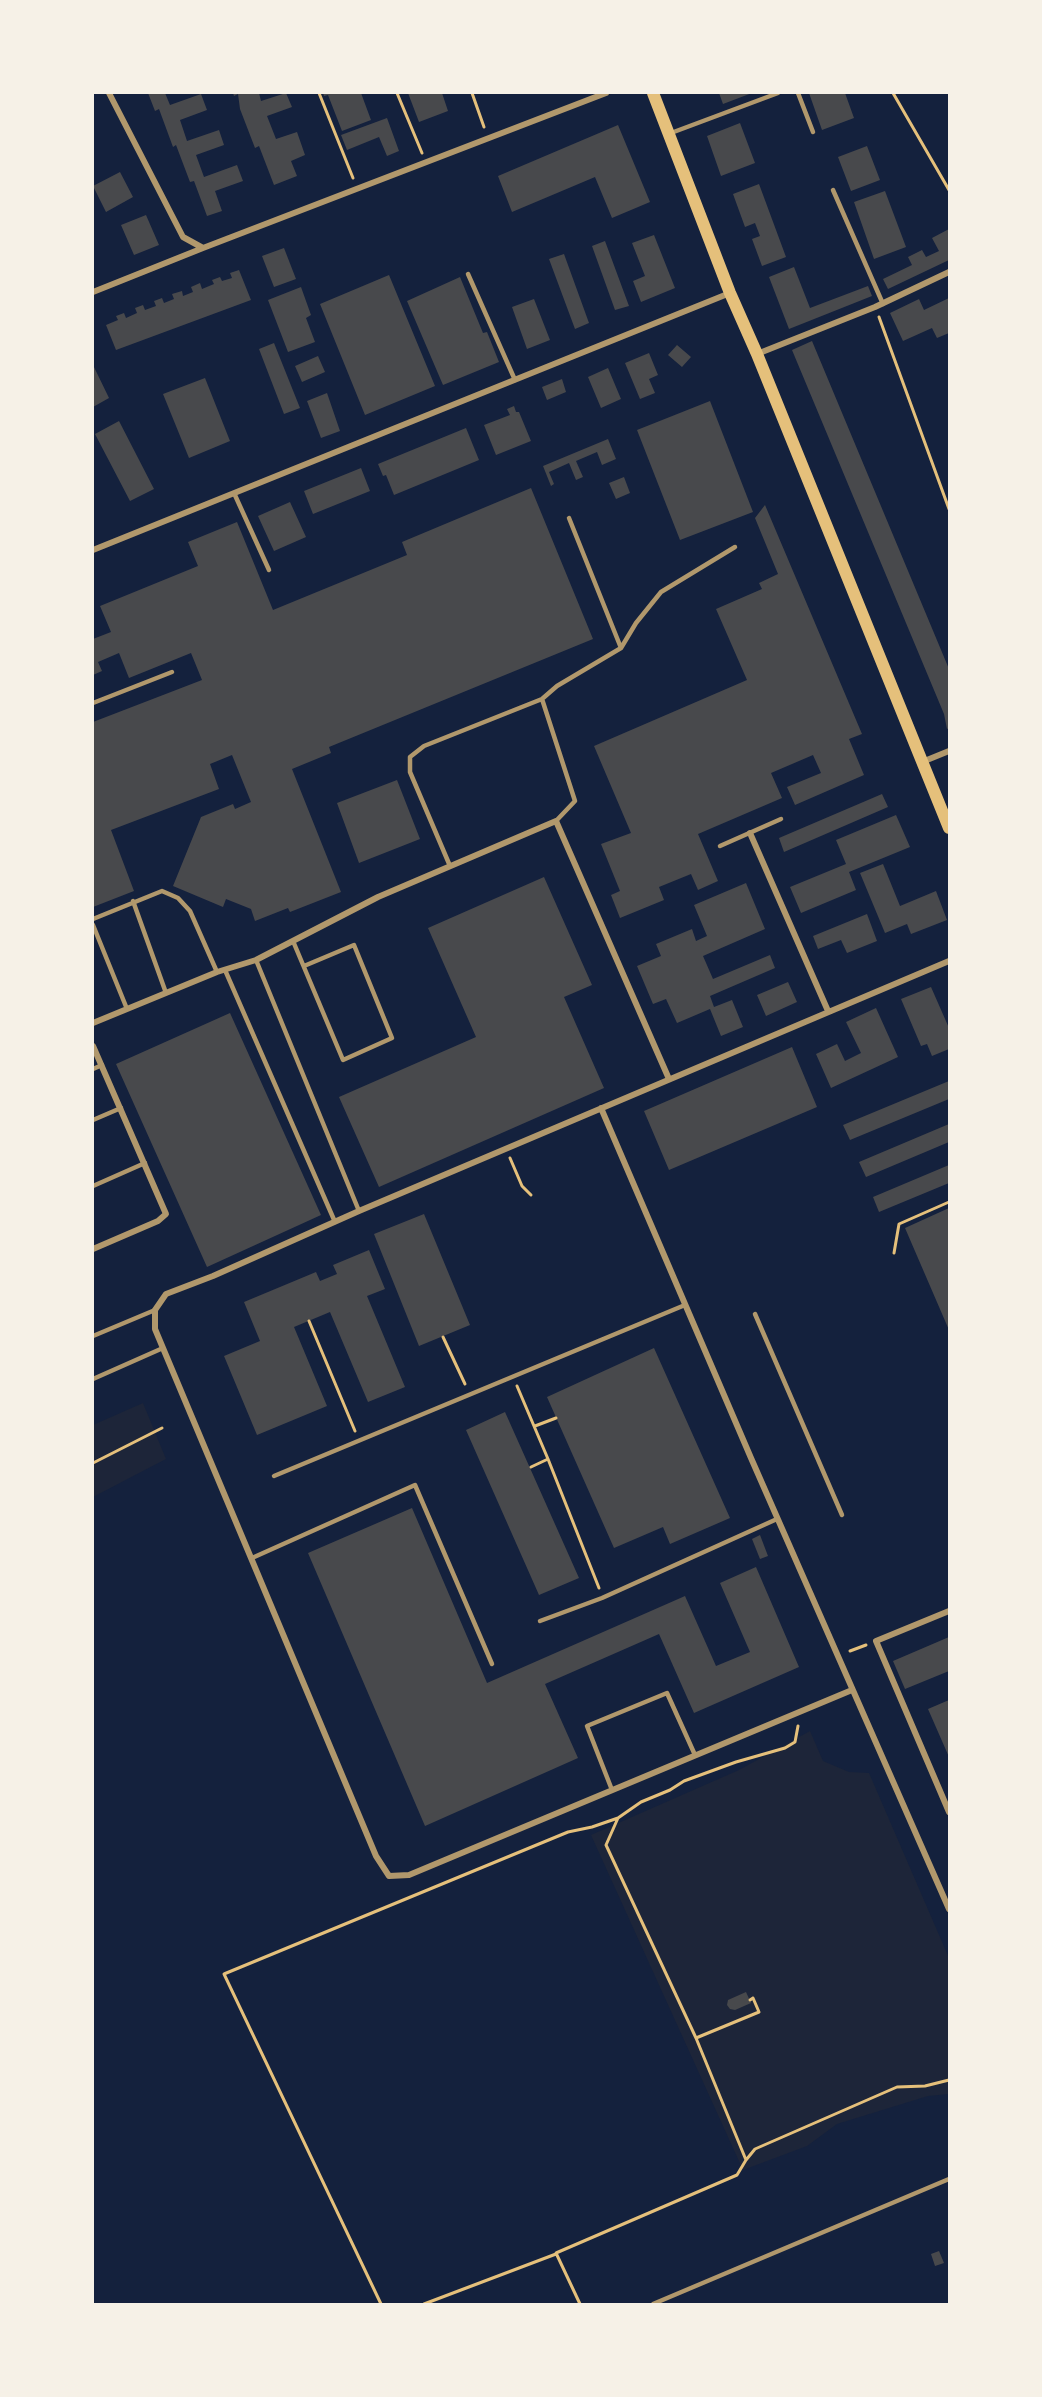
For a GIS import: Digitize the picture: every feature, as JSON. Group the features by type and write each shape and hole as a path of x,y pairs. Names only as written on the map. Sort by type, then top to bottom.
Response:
{"main road":[{"path":"653,93 730,293 757,354 949,828"}],"street":[{"path":"109,93 183,237 202,248"},
{"path":"93,292 606,93"},
{"path":"757,354 883,304 949,272"},
{"path":"93,550 730,293"},
{"path":"922,763 949,751"},
{"path":"93,1023 217,972 256,960 378,897 556,821 669,1079"},
{"path":"750,833 828,1011"},
{"path":"852,1690 409,1875 389,1876 376,1856 155,1329 155,1310 166,1294 213,1276 359,1211 949,961"},
{"path":"93,1046 166,1214 158,1221 93,1249"},
{"path":"601,1108 777,1519 949,1909"},
{"path":"949,1611 876,1641 949,1812"}],"lane":[{"path":"668,134 778,93"},
{"path":"798,93 813,132"},
{"path":"833,190 883,304"},
{"path":"468,274 515,380"},
{"path":"234,493 268,570"},
{"path":"569,518 621,648"},
{"path":"450,866 410,772 410,757 424,747 542,699 557,686 621,648 636,623 661,592 735,547"},
{"path":"93,704 172,672"},
{"path":"542,699 575,801 556,821"},
{"path":"720,846 781,819"},
{"path":"93,918 162,891 178,898 190,911 217,972"},
{"path":"134,901 166,993"},
{"path":"93,925 127,1009"},
{"path":"293,941 343,1060 392,1038 354,945 304,966"},
{"path":"256,960 359,1211"},
{"path":"225,969 335,1222"},
{"path":"93,1069 102,1065"},
{"path":"93,1120 121,1108"},
{"path":"93,1186 145,1163"},
{"path":"274,1476 685,1305"},
{"path":"93,1336 155,1310"},
{"path":"755,1314 842,1515"},
{"path":"93,1378 163,1348"},
{"path":"252,1558 415,1485 492,1664"},
{"path":"540,1621 602,1598 777,1519"},
{"path":"612,1790 587,1726 667,1693 695,1755"},
{"path":"653,2304 949,2180"}],"path":[{"path":"319,93 357,188"},
{"path":"397,93 426,163"},
{"path":"472,93 488,137"},
{"path":"893,93 949,190"},
{"path":"875,307 949,509"},
{"path":"506,1149 522,1186 531,1195"},
{"path":"894,1252 899,1224 949,1202"},
{"path":"309,1321 359,1440"},
{"path":"443,1337 470,1394"},
{"path":"512,1376 549,1460 602,1598"},
{"path":"535,1426 556,1418"},
{"path":"93,1463 162,1428"},
{"path":"531,1467 549,1460"},
{"path":"837,1656 876,1641"},
{"path":"381,2304 224,1974 568,1832 618,1818 641,1802 670,1790 684,1781 736,1762 785,1748 795,1742 801,1711"},
{"path":"618,1818 606,1845 696,2038 746,2160"},
{"path":"696,2038 759,2012 753,1998 750,2000"},
{"path":"424,2304 556,2254 737,2175 755,2149 897,2087 925,2086 949,2080"},
{"path":"556,2254 580,2304"}],"shaded area":[{"path":"143,1403 166,1459 93,1497 93,1425"},
{"path":"810,1731 823,1761 849,1772 869,1773 949,1958 949,2094 928,2096 837,2124 807,2146 743,2170 591,1835 739,1770"}],"building":[{"path":"148,93 165,93 170,105 201,94 207,110 180,120 187,141 219,130 224,145 196,155 204,177 237,165 243,181 215,191 222,211 207,216 194,181 190,182 176,145 173,147 159,109 155,111"},
{"path":"233,93 259,93 261,101 286,93 292,107 267,116 276,139 297,132 305,155 291,161 297,176 274,185 259,146 255,148 240,109 238,94 234,96"},
{"path":"323,93 361,93 371,120 342,131 328,95 324,96"},
{"path":"408,93 442,93 448,111 419,122"},
{"path":"719,93 752,93 723,104"},
{"path":"809,93 845,93 854,118 822,130"},
{"path":"387,118 399,151 387,156 379,137 347,150 341,135"},
{"path":"740,123 755,163 721,176 707,136"},
{"path":"618,125 650,202 612,218 595,177 512,212 498,176"},
{"path":"867,146 880,180 851,191 838,157"},
{"path":"120,172 133,197 106,212 93,186"},
{"path":"759,184 786,257 762,266 752,239 760,236 755,223 745,227 733,194"},
{"path":"885,191 906,247 874,259 854,202"},
{"path":"146,215 159,245 134,255 121,225"},
{"path":"949,229 949,260 888,289 883,279 912,265 908,257 922,250 926,257 939,251 932,238"},
{"path":"654,235 675,288 641,302 633,281 645,276 632,243"},
{"path":"605,241 629,306 615,310 592,246"},
{"path":"284,248 296,279 274,287 262,256"},
{"path":"564,254 589,323 575,329 549,259"},
{"path":"794,267 810,308 868,286 872,296 789,329 769,277"},
{"path":"239,270 251,300 116,350 106,325 118,320 116,316 124,313 126,318 137,313 135,308 143,305 145,310 156,306 154,301 162,298 164,303 174,299 172,294 182,291 183,296 193,292 191,287 200,283 202,289 214,284 212,280 220,277 222,281 232,278 230,273"},
{"path":"389,275 435,386 365,415 320,304"},
{"path":"460,277 483,333 487,332 499,362 443,385 407,301"},
{"path":"301,287 311,315 306,318 315,342 288,352 268,300"},
{"path":"949,298 949,333 937,338 932,328 903,341 890,313 919,299 924,310"},
{"path":"534,299 550,340 527,349 512,307"},
{"path":"812,341 949,669 949,728 947,729 944,714 792,350"},
{"path":"274,343 300,408 284,414 259,349"},
{"path":"677,345 691,357 682,367 668,355"},
{"path":"649,353 658,375 649,379 655,393 640,399 625,363"},
{"path":"318,356 325,372 302,382 295,366"},
{"path":"93,365 109,398 93,407"},
{"path":"608,368 621,399 601,408 588,377"},
{"path":"205,378 230,441 189,458 163,394"},
{"path":"562,379 566,392 547,400 542,387"},
{"path":"327,393 340,431 321,438 307,401"},
{"path":"710,401 753,512 680,540 637,430"},
{"path":"514,406 516,412 519,412 531,441 496,455 484,425 510,415 507,409"},
{"path":"119,421 154,489 130,501 95,434"},
{"path":"466,428 479,460 394,495 386,475 383,476 378,464"},
{"path":"608,439 616,459 602,465 597,452 576,461 583,477 576,480 569,463 549,472 554,484 551,486 543,466"},
{"path":"361,468 370,491 313,514 304,491"},
{"path":"624,477 630,493 616,499 609,483"},
{"path":"531,488 593,639 329,747 331,753 292,769 341,892 290,912 288,908 255,921 251,909 226,899 223,907 173,886 201,817 233,804 235,809 251,802 232,755 210,764 219,789 111,830 134,891 93,907 93,722 202,680 191,653 129,678 119,653 98,662 102,671 93,675 93,639 111,632 100,606 198,566 188,542 237,522 273,610 407,555 402,542"},
{"path":"290,502 306,537 274,551 258,516"},
{"path":"765,505 862,734 849,739 864,775 795,805 787,787 821,773 813,755 771,773 782,798 698,834 718,881 698,890 691,874 659,887 664,900 620,918 611,895 620,891 601,844 631,833 594,746 747,680 716,609 762,589 759,583 778,574 755,518"},
{"path":"397,780 420,839 359,863 337,803"},
{"path":"882,794 888,807 784,852 779,838"},
{"path":"896,815 910,847 849,872 856,890 801,913 790,887 846,864 836,840"},
{"path":"883,864 900,906 936,891 947,920 911,934 907,924 885,933 860,873"},
{"path":"544,877 592,985 564,997 604,1088 379,1187 339,1097 476,1037 428,928"},
{"path":"746,883 765,929 703,956 713,979 770,955 775,968 710,996 714,1007 732,1000 743,1027 721,1036 710,1009 677,1023 666,999 653,1004 637,966 661,956 656,944 692,929 696,941 707,936 694,905"},
{"path":"867,914 877,941 847,953 841,940 818,949 813,936"},
{"path":"788,982 797,1002 766,1016 757,995"},
{"path":"931,987 949,1028 949,1049 932,1056 927,1044 921,1046 901,999"},
{"path":"876,1008 898,1057 831,1088 816,1054 837,1044 845,1061 861,1053 846,1022"},
{"path":"230,1013 321,1215 207,1267 116,1064"},
{"path":"792,1047 817,1107 669,1170 644,1111"},
{"path":"949,1081 949,1099 850,1140 843,1125"},
{"path":"949,1124 949,1142 866,1177 859,1162"},
{"path":"949,1165 949,1183 879,1212 873,1197"},
{"path":"949,1208 949,1330 905,1228"},
{"path":"424,1214 470,1325 419,1346 374,1234"},
{"path":"369,1250 385,1289 367,1296 405,1387 368,1402 330,1312 294,1327 327,1406 257,1435 224,1356 260,1341 244,1302 316,1272 320,1281 337,1274 333,1265"},
{"path":"654,1348 730,1518 670,1544 663,1527 614,1548 547,1397"},
{"path":"505,1412 579,1578 539,1595 466,1430"},
{"path":"412,1508 487,1683 685,1596 716,1666 750,1652 720,1583 756,1567 799,1667 694,1713 659,1634 545,1684 578,1758 425,1826 308,1553"},
{"path":"760,1535 768,1556 760,1559 752,1539"},
{"path":"949,1637 949,1671 905,1689 893,1661"},
{"path":"949,1700 949,1757 928,1709"},
{"path":"746,1992 751,2003 735,2010 730,2009 727,2005 728,2000"},
{"path":"939,2251 944,2263 935,2266 931,2254"}]}
